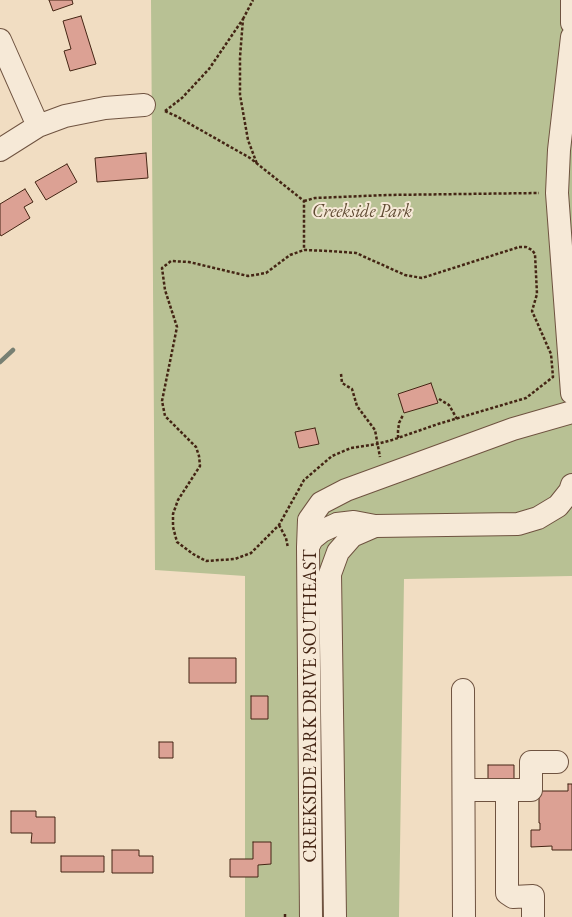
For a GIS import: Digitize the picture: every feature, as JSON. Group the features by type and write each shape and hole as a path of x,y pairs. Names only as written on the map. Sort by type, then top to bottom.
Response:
{"street":[{"path":"572,0 572,23"},
{"path":"572,37 559,150 557,193 572,393"},
{"path":"0,40 38,126"},
{"path":"0,150 38,126 65,116 105,108 155,108"},
{"path":"308,548 309,520 321,504 346,490 513,430 572,412"},
{"name":"CREEKSIDE PARK DRIVE SOUTHEAST","path":"311,917 308,548 312,539 322,531 338,524 354,522 375,526 518,524 538,518 558,506 570,492 572,485"},
{"name":"CREEKSIDE PARK DRIVE SOUTHEAST","path":"335,917 330,574 338,552 352,536 375,526"},
{"path":"463,690 464,917"},
{"path":"464,790 531,790 531,762 557,762"},
{"path":"507,790 507,893 513,897 533,896 533,917"}],"path":[{"path":"155,108 182,98 209,69 243,19 253,0"},
{"path":"243,19 240,57 240,95 248,140 257,164"},
{"path":"155,108 176,116 250,158 304,201"},
{"path":"304,201 315,198 387,195 557,193"},
{"path":"304,201 304,250"},
{"path":"519,247 526,247 532,250 535,254 537,294 532,311 551,354 553,377 526,398 398,438 377,444 351,448 332,456 304,480 279,525 251,553 235,559 206,561 193,554 178,542 172,527 173,514 178,500 200,466 196,448 165,416 162,400 177,327 165,290 162,268 171,261 188,262 248,276 266,272 290,255 304,250 356,253 405,275 422,278 519,247"},
{"path":"341,374 342,383 352,389 357,406 375,430 380,457"},
{"path":"439,399 449,405 457,419"},
{"path":"398,438 398,423 403,416"}],"green space":[{"name":"Creekside Park","path":"151,0 572,0 572,576 404,579 399,917 245,917 245,576 155,570"}],"building":[{"path":"49,0 72,0 73,4 53,11"},
{"path":"81,16 96,64 70,71 64,51 71,49 63,21"},
{"path":"146,153 148,178 97,182 95,158"},
{"path":"67,164 77,182 46,200 35,182"},
{"path":"25,189 33,202 24,207 30,218 1,236 0,204"},
{"path":"431,383 438,403 404,413 398,394"},
{"path":"315,428 319,444 299,448 295,432"},
{"path":"189,658 236,658 236,683 189,683"},
{"path":"251,696 268,696 268,719 251,719"},
{"path":"159,742 173,742 173,758 159,758"},
{"path":"488,765 514,765 514,785 488,785"},
{"path":"568,784 572,784 572,850 552,850 552,846 531,847 531,830 540,830 539,791 568,791"},
{"path":"11,811 36,811 36,817 55,817 55,843 31,843 32,833 11,833"},
{"path":"253,842 271,842 271,864 258,865 258,877 230,877 230,859 253,859"},
{"path":"112,850 139,850 139,856 153,856 153,873 112,873"},
{"path":"61,856 104,856 104,872 61,872"}],"waterway":[{"path":"0,362 13,350"}]}
